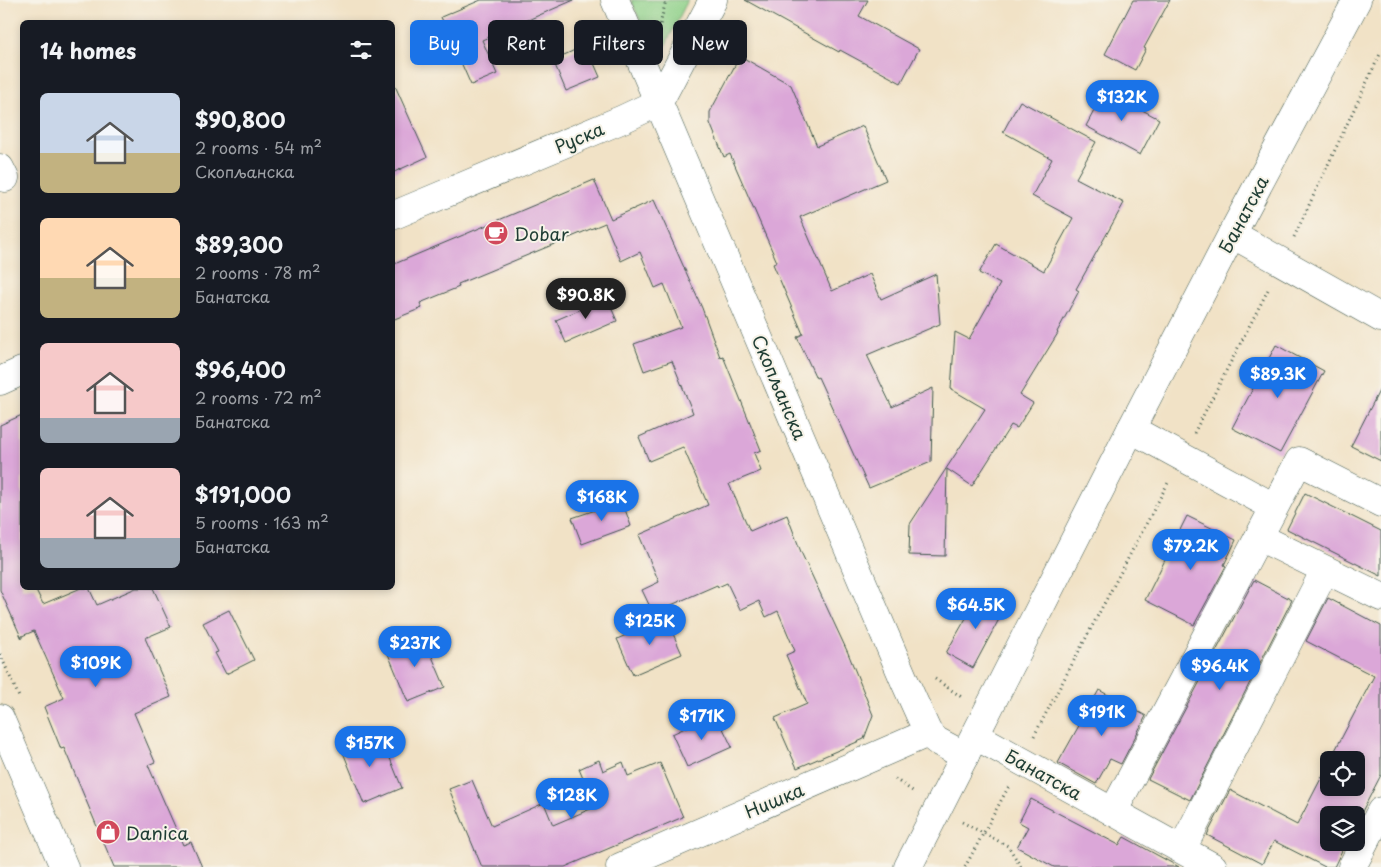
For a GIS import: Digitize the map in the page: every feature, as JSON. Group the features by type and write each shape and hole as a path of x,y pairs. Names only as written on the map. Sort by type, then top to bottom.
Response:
{"street":[{"name":"Скопљанска","path":"615,0 928,733"},
{"path":"659,102 713,0"},
{"name":"Банатска","path":"908,867 1232,234 1358,0"},
{"name":"Руска","path":"395,215 659,102"},
{"path":"1232,234 1381,318"},
{"path":"0,381 20,372"},
{"path":"1131,429 1274,507"},
{"path":"1113,812 1299,461 1381,503"},
{"path":"1259,537 1381,597"},
{"path":"1182,850 1325,570"},
{"path":"0,718 64,867"},
{"path":"928,733 943,744 971,746"},
{"name":"Нишка","path":"620,867 928,733"},
{"name":"Банатска","path":"971,746 1113,812 1213,867"},
{"path":"1352,867 1381,811"}],"path":[{"path":"937,809 1008,846 1021,867"}],"green space":[{"path":"631,0 688,0 678,20 673,20 673,30 664,48 663,20 640,20"}],"building":[{"path":"481,0 574,0 528,20 488,20 488,37 482,40 488,54 488,65 493,65 497,74 471,85 462,65 478,65 478,20 442,20 441,17"},
{"path":"745,0 868,0 859,16 919,49 901,83 840,50 839,52"},
{"path":"1133,0 1170,0 1144,48 1146,49 1135,70 1105,54"},
{"path":"574,50 574,65 595,65 600,77 566,91 555,65 564,65 564,55"},
{"path":"747,60 791,85 817,146 863,126 886,180 800,217 832,291 870,274 881,299 936,274 940,324 867,355 892,407 933,388 931,462 869,488 818,377 816,378 797,337 803,334 773,264 777,262 730,154 724,157 710,123 710,112 735,65 747,65"},
{"path":"395,86 427,157 395,172"},
{"path":"1105,90 1159,119 1140,155 1086,126"},
{"path":"1020,101 1096,142 1076,178 1124,203 1076,289 1079,291 1058,333 1020,395 1033,403 1017,428 1011,425 972,486 947,469 945,556 909,555 910,524 985,409 951,389 955,332 969,339 1000,284 979,273 996,244 1044,271 1073,218 1032,196 1052,159 1003,132"},
{"path":"594,180 611,219 654,200 702,308 720,357 723,356 761,450 754,453 761,471 729,484 750,531 787,515 801,552 848,653 873,715 864,739 797,768 775,718 807,704 786,655 795,651 778,611 766,617 759,601 740,610 727,583 718,587 717,585 653,613 642,590 659,582 639,535 708,505 683,447 649,461 639,437 693,413 672,361 644,371 634,344 681,327 664,284 655,288 640,252 621,261 605,223 458,284 459,287 420,303 422,308 395,319 395,264"},
{"path":"607,298 617,321 566,343 556,320"},
{"path":"1276,345 1324,371 1280,453 1232,428"},
{"path":"1381,387 1381,461 1351,446"},
{"path":"20,416 20,590 36,590 43,604 76,590 90,590 97,605 131,590 154,590 171,627 145,638 171,697 134,713 155,762 148,765 183,845 191,842 202,867 114,867 64,748 61,749 44,707 64,698 34,631 22,636 22,639 0,590 0,425"},
{"path":"1305,493 1381,531 1381,576 1287,529"},
{"path":"622,501 631,526 582,544 572,518"},
{"path":"1187,516 1236,540 1224,565 1226,566 1194,625 1145,600"},
{"path":"1254,580 1292,600 1190,800 1148,779"},
{"path":"981,592 1006,606 973,668 946,653"},
{"path":"1328,598 1381,626 1381,775 1365,806 1320,806 1320,851 1342,851 1334,867 1325,867 1274,841 1262,864 1207,835 1230,790 1297,825 1320,780 1320,796 1365,796 1365,751 1335,751 1374,676 1306,641"},
{"path":"229,610 254,660 226,674 215,653 218,652 203,623"},
{"path":"666,618 682,654 633,675 617,639"},
{"path":"422,633 445,687 408,702 386,649"},
{"path":"1099,690 1146,716 1121,764 1110,759 1096,784 1058,763"},
{"path":"716,714 732,747 687,767 672,734"},
{"path":"361,731 368,748 383,741 402,788 364,804 338,740"},
{"path":"599,760 603,771 623,762 628,776 660,763 683,817 565,867 482,867 449,789 472,780 492,826 544,803 553,825 595,807 579,769"},
{"path":"1031,799 1119,845 1124,837 1179,867 1054,867 1017,847 1028,827 1019,822"}],"place":[{"name":"Dobar","path":"496,233"},
{"name":"Danica","path":"108,832"}]}
